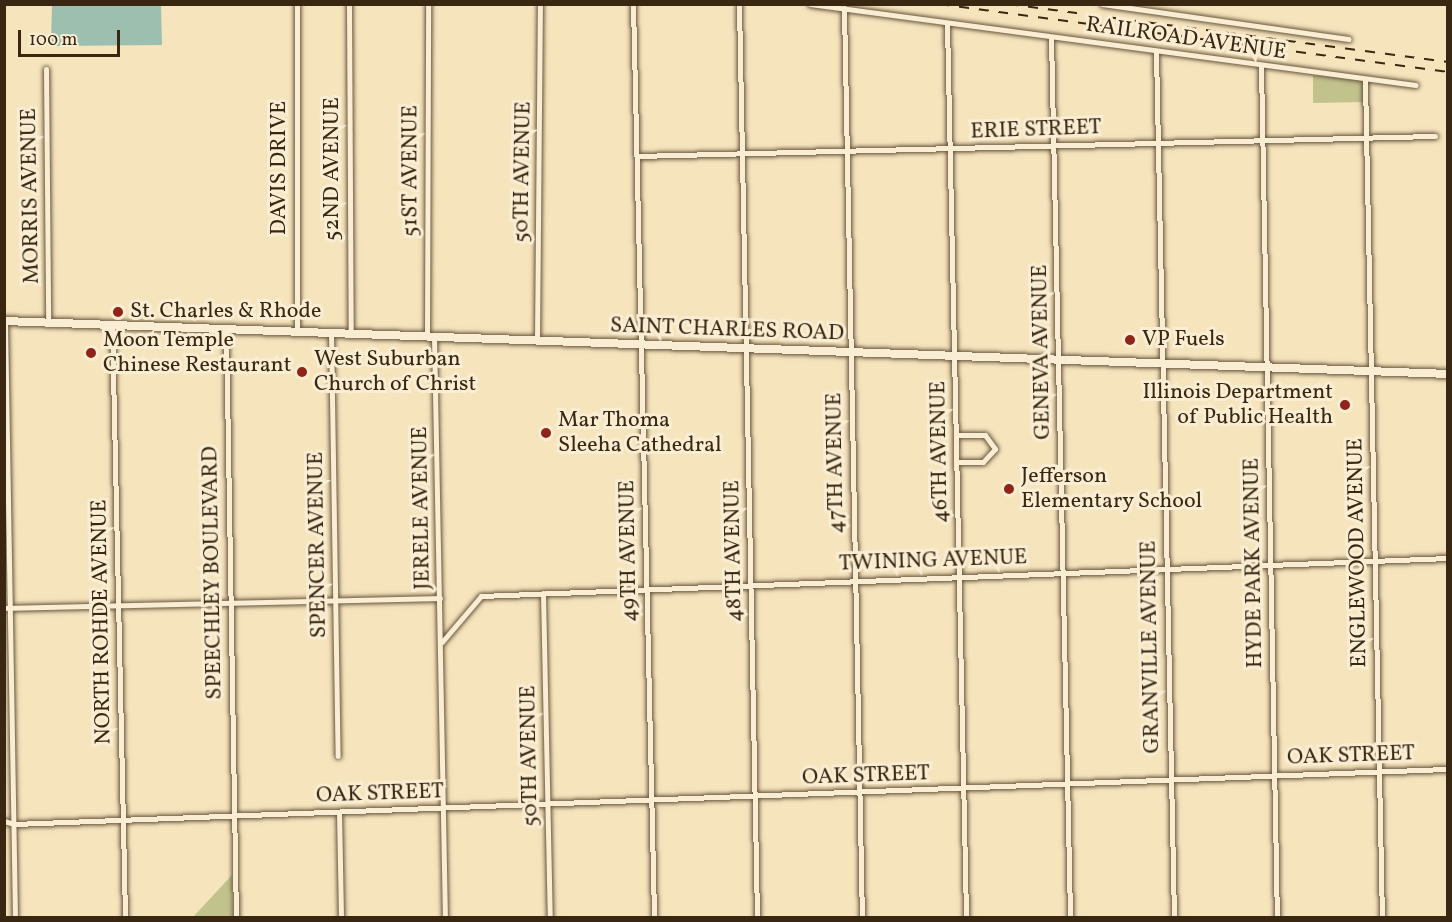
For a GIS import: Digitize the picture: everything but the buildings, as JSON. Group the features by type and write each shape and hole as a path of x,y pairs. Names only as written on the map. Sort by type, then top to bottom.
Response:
{"main road":[{"name":"SAINT CHARLES ROAD","path":"5,321 1448,374"}],"street":[{"name":"DAVIS DRIVE","path":"297,4 297,332"},
{"name":"52ND AVENUE","path":"349,4 351,334"},
{"name":"51ST AVENUE","path":"428,4 430,337"},
{"name":"50TH AVENUE","path":"537,340 540,4"},
{"name":"49TH AVENUE","path":"633,4 654,918"},
{"name":"48TH AVENUE","path":"739,4 757,918"},
{"name":"RAILROAD AVENUE","path":"810,4 1365,80 1416,85"},
{"path":"1102,4 1348,39"},
{"name":"47TH AVENUE","path":"844,8 862,918"},
{"name":"46TH AVENUE","path":"947,23 966,918"},
{"name":"GENEVA AVENUE","path":"1052,37 1070,918"},
{"name":"GRANVILLE AVENUE","path":"1156,51 1174,918"},
{"name":"HYDE PARK AVENUE","path":"1261,65 1277,918"},
{"name":"MORRIS AVENUE","path":"46,69 48,323"},
{"name":"ENGLEWOOD AVENUE","path":"1365,80 1382,918"},
{"name":"ERIE STREET","path":"637,156 1435,136"},
{"path":"5,321 7,609 15,918"},
{"name":"NORTH ROHDE AVENUE","path":"112,325 125,918"},
{"name":"SPEECHLEY BOULEVARD","path":"226,329 236,918"},
{"name":"SPENCER AVENUE","path":"331,333 338,756"},
{"name":"JERELE AVENUE","path":"430,337 442,642"},
{"path":"957,435 985,435 995,449 982,462 957,462"},
{"name":"TWINING AVENUE","path":"442,642 481,596 1448,558"},
{"name":"50TH AVENUE","path":"543,593 550,918"},
{"path":"7,609 119,608 440,598"},
{"path":"442,642 445,918"},
{"name":"OAK STREET","path":"4,821 14,824 1448,769"},
{"path":"339,812 341,918"}],"green space":[{"path":"1313,75 1366,81 1366,102 1313,103"},
{"path":"232,875 233,917 193,917"}],"shaded area":[{"path":"52,5 161,5 162,45 55,46 51,42"}],"railway":[{"path":"939,4 1448,72"},
{"path":"1008,4 1448,62"}],"place":[{"name":"St. Charles & Rhode","path":"118,312"},
{"name":"VP Fuels","path":"1130,340"},
{"name":"Moon Temple Chinese Restaurant","path":"91,353"},
{"name":"West Suburban Church of Christ","path":"302,372"},
{"name":"Illinois Department of Public Health","path":"1345,405"},
{"name":"Mar Thoma Sleeha Cathedral","path":"546,433"},
{"name":"Jefferson Elementary School","path":"1009,489"}]}
